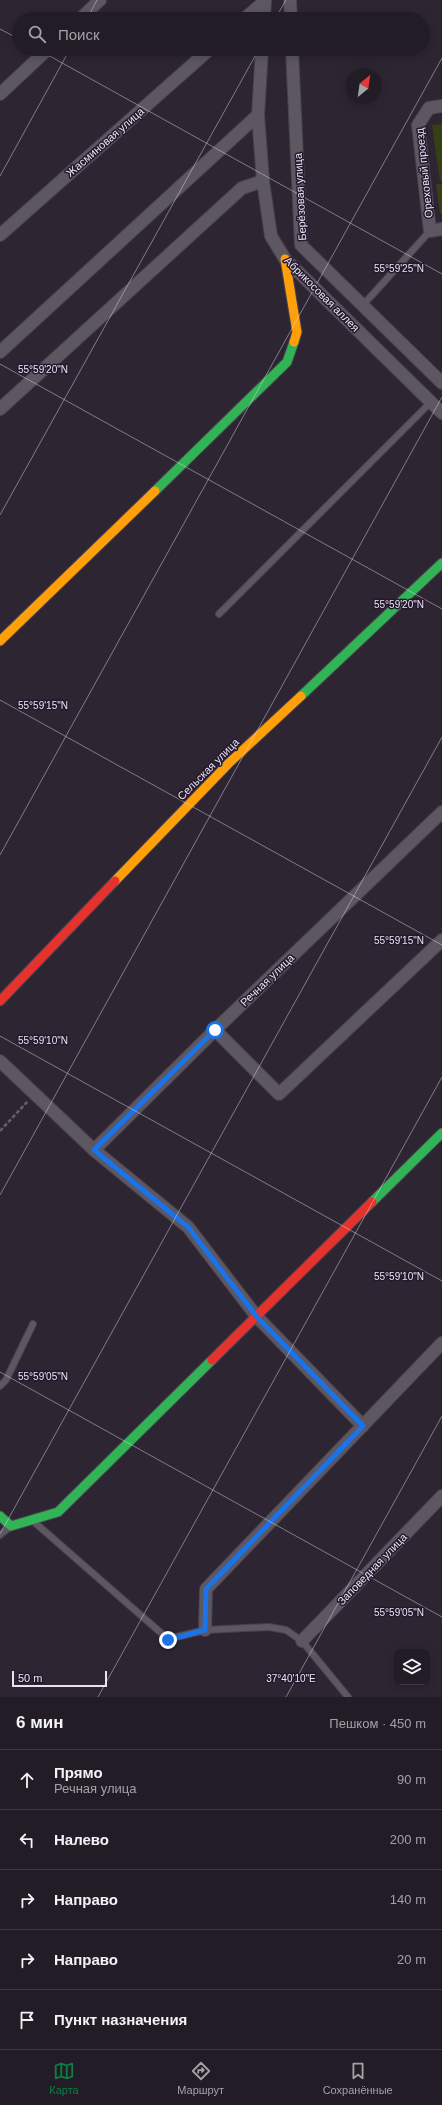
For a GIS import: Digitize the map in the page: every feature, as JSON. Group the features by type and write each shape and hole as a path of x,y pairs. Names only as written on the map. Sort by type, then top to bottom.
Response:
{"street":[{"path":"87,12 100,0"},
{"path":"252,12 265,0"},
{"path":"264,12 265,0"},
{"path":"290,0 291,12"},
{"path":"0,94 41,56"},
{"name":"Жасминовая улица","path":"0,235 202,56"},
{"name":"Абрикосовая аллея","path":"262,56 258,115 263,181 270,236 285,259 442,413"},
{"name":"Берёзовая улица","path":"292,56 301,245 442,383"},
{"name":"Ореховый проезд","path":"436,230 418,125 429,108 442,106"},
{"path":"0,352 258,115"},
{"path":"0,409 242,188 263,181"},
{"path":"0,642 287,362 297,332 285,259"},
{"name":"Сельская улица","path":"0,1001 229,763 442,563"},
{"name":"Речная улица","path":"94,1150 215,1030 442,812"},
{"path":"215,1030 279,1094 442,940"},
{"path":"0,1061 94,1150 188,1227 257,1317 363,1426"},
{"path":"0,1516 11,1526 58,1512 442,1133"},
{"path":"205,1630 206,1589 442,1343"},
{"name":"Заповедная улица","path":"302,1641 442,1496"}],"lane":[{"path":"363,305 436,230"},
{"path":"219,614 431,402"},
{"path":"0,1386 6,1380 33,1324"},
{"path":"31,1520 168,1640 205,1630 269,1627 286,1630 302,1641 348,1697"},
{"path":"0,1535 11,1526"}],"path":[{"path":"0,1131 35,1094"}],"green space":[{"path":"442,124 442,181 440,181 432,125"},
{"path":"436,184 442,184 442,214 440,214"}],"traffic: fast":[{"path":"155,491 287,362 294,342"},
{"path":"301,696 442,563"},
{"path":"372,1202 442,1133"},
{"path":"0,1516 11,1526 58,1512 212,1360"}],"traffic: slow":[{"path":"285,259 297,332 294,342"},
{"path":"0,641 155,491"},
{"path":"115,881 229,763 301,696"}],"traffic: jam":[{"path":"0,1001 115,881"},
{"path":"212,1360 372,1202"}],"route":[{"path":"168,1640 205,1630 206,1589 363,1426 257,1317 188,1227 94,1150 215,1030"}]}
